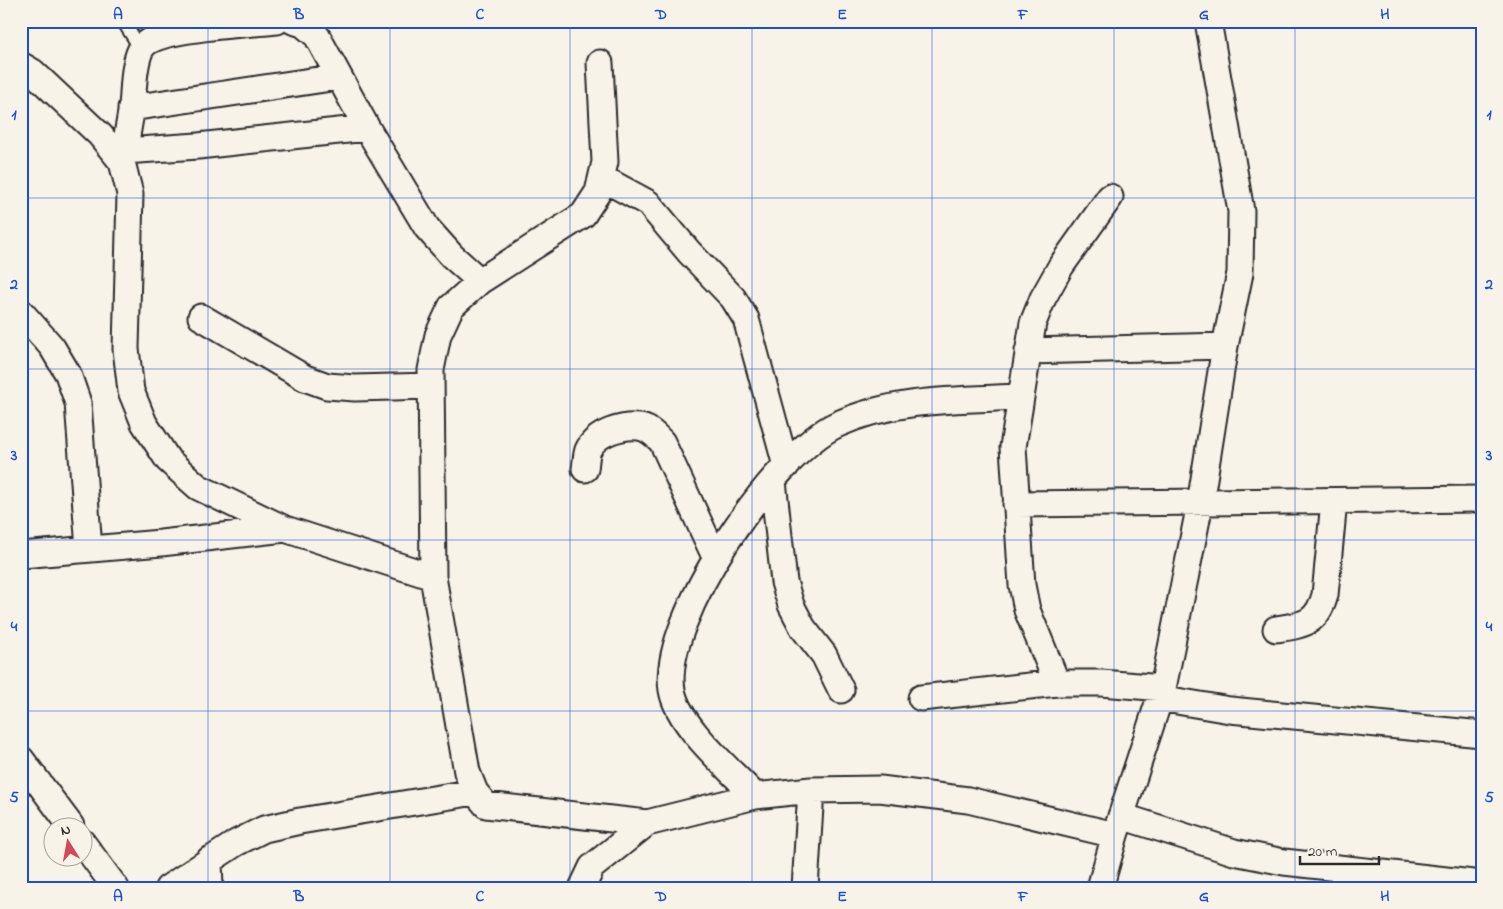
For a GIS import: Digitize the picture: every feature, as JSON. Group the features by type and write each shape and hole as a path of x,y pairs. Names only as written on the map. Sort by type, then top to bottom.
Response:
{"street":[{"path":"277,21 163,35 149,40 142,49 123,157 130,194 126,349 131,391 144,423 168,460 198,487 285,529 433,577"},
{"path":"293,21 303,24 317,36 367,128 427,228 452,256 480,281"},
{"path":"1100,888 1118,825 1161,693 1200,504 1240,273 1240,211 1208,21"},
{"path":"600,63 605,162 598,192 583,215 480,281 451,308 438,335 431,370 433,577 467,772 475,792 486,805 647,823 755,796 811,790 880,789 968,800 1118,825 1284,862 1482,884"},
{"path":"21,65 33,72 123,157"},
{"path":"132,108 338,77"},
{"path":"123,157 198,146 367,128"},
{"path":"602,178 648,204 688,252 733,298 746,319 780,473 784,582 791,605 803,628 824,655 841,690"},
{"path":"1057,683 1026,610 1022,585 1013,447 1033,323 1043,298 1061,266 1110,197"},
{"path":"21,312 52,346 68,374 78,403 89,549"},
{"path":"201,317 305,378 327,386 354,388 431,386"},
{"path":"1028,351 1226,346"},
{"path":"755,796 688,726 677,707 672,690 671,665 681,630 716,559 746,512 802,449 836,424 875,410 928,402 1020,397"},
{"path":"585,469 588,451 594,441 603,435 626,428 640,427 650,431 662,442 716,559"},
{"path":"1016,504 1200,504 1482,499"},
{"path":"1276,629 1298,626 1311,621 1321,610 1325,595 1334,501"},
{"path":"21,555 285,529"},
{"path":"921,698 1057,683 1101,682 1161,693 1230,710 1482,734"},
{"path":"21,759 64,816"},
{"path":"805,888 811,790"},
{"path":"168,888 236,843 264,829 300,821 475,792"},
{"path":"582,888 592,867 647,823"},
{"path":"92,856 116,888"},
{"path":"209,860 210,888"}],"lane":[{"path":"123,21 142,49"}]}
